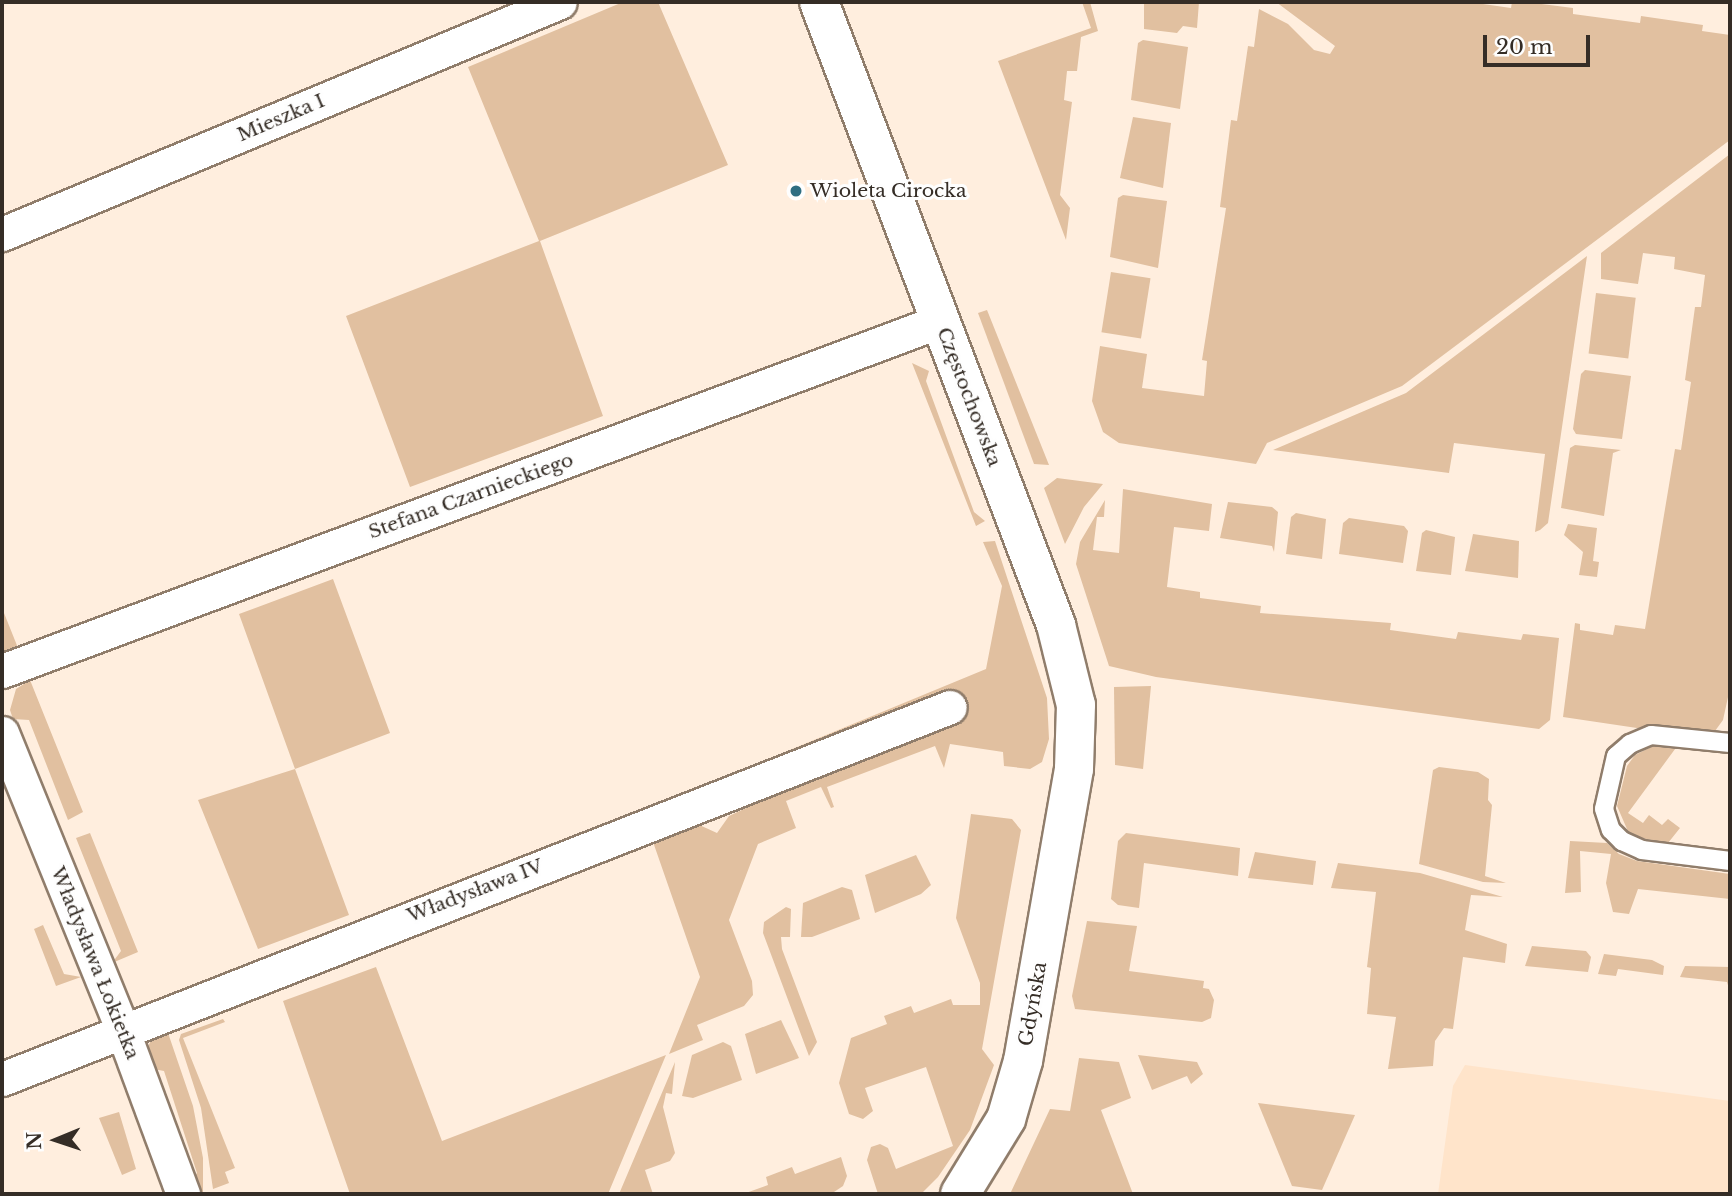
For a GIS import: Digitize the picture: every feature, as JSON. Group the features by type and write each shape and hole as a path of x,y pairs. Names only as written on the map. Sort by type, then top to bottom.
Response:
{"street":[{"name":"Mieszka I","path":"2,234 561,2"},
{"name":"Częstochowska","path":"818,2 1066,653 1077,725 1069,800"},
{"name":"Stefana Czarnieckiego","path":"2,671 940,321"},
{"name":"Władysława IV","path":"2,1079 122,1029 950,707"},
{"name":"Władysława Łokietka","path":"2,733 122,1029 183,1194"},
{"name":"Gdyńska","path":"960,1194 994,1144 1014,1097 1069,800"}],"lane":[{"path":"1730,743 1651,735 1630,744 1616,756 1610,772 1604,809 1611,830 1622,841 1642,850 1730,861"}],"shaded area":[{"path":"623,2 658,2 728,165 540,241 603,416 410,487 346,316 539,241 468,67"},
{"path":"1082,2 1090,2 1098,31 1081,37 1077,71 1067,71 1064,100 1072,102 1060,195 1070,208 1066,240 998,61 1091,28"},
{"path":"1144,2 1199,2 1197,28 1183,26 1177,33 1144,29"},
{"path":"1276,2 1469,2 1511,8 1512,2 1526,2 1573,8 1573,14 1640,23 1641,16 1703,25 1702,31 1730,35 1730,140 1402,386 1267,443 1256,464 1119,443 1103,432 1092,401 1100,346 1147,354 1142,388 1204,396 1207,361 1202,360 1226,208 1220,207 1231,120 1237,121 1248,46 1254,47 1259,9 1288,24 1314,50 1330,54 1335,46"},
{"path":"1143,40 1188,47 1180,109 1131,100 1138,43"},
{"path":"1133,117 1171,123 1163,188 1120,178"},
{"path":"1730,154 1730,688 1723,720 1715,731 1637,728 1563,717 1575,623 1580,624 1580,630 1613,635 1615,625 1645,629 1675,449 1681,450 1691,382 1685,380 1695,307 1701,307 1705,275 1674,269 1675,257 1643,253 1638,284 1601,279 1601,253"},
{"path":"1123,195 1167,201 1158,268 1110,257 1118,198"},
{"path":"1587,256 1548,523 1540,530 1535,532 1545,454 1454,443 1449,473 1273,450 1406,393"},
{"path":"1111,272 1151,278 1141,339 1101,332"},
{"path":"1596,293 1636,298 1628,358 1589,354"},
{"path":"987,310 1049,465 1034,464 978,313"},
{"path":"912,363 929,371 926,381 974,512 985,521 976,526"},
{"path":"1585,370 1631,376 1622,439 1576,434 1573,429 1581,374"},
{"path":"1575,445 1621,450 1613,453 1604,516 1561,508 1570,448"},
{"path":"1057,478 1103,484 1084,507 1065,544 1044,488"},
{"path":"1123,489 1212,504 1209,531 1174,527 1167,587 1200,592 1200,598 1261,606 1260,613 1391,623 1390,630 1456,639 1458,632 1521,640 1523,634 1559,638 1550,720 1539,729 1156,677 1109,666 1076,564 1080,542 1105,500 1104,517 1097,517 1093,550 1119,553"},
{"path":"1228,502 1272,507 1278,512 1274,552 1272,546 1220,538"},
{"path":"1296,513 1326,519 1322,559 1286,554 1291,517"},
{"path":"1349,518 1404,526 1408,531 1403,563 1339,554 1343,523"},
{"path":"1568,524 1597,528 1593,561 1599,562 1597,577 1579,575 1583,552 1564,535"},
{"path":"1426,530 1455,537 1451,575 1416,571 1422,533"},
{"path":"1473,534 1519,541 1518,578 1465,571"},
{"path":"995,541 1047,698 1049,739 1042,762 1030,769 1004,766 1003,752 950,744 944,768 935,746 827,787 834,807 831,808 821,787 786,801 796,828 758,844 729,920 752,981 753,995 744,1006 697,1025 703,1040 669,1054 700,977 652,839 695,823 717,833 729,816 746,808 746,768 986,669 1002,586 983,542"},
{"path":"333,579 390,733 295,769 239,614"},
{"path":"2,608 18,648 2,653"},
{"path":"30,680 83,812 68,820 29,720 13,719 10,710 16,689"},
{"path":"1151,686 1143,769 1115,765 1114,687"},
{"path":"1655,745 1678,745 1628,813 1643,823 1649,815 1662,825 1668,819 1680,828 1668,843 1630,836 1617,806 1627,766 1635,755"},
{"path":"1439,767 1478,772 1489,779 1488,800 1492,805 1485,876 1506,883 1483,882 1419,864 1433,770"},
{"path":"295,769 349,915 258,949 198,800"},
{"path":"971,814 1012,819 1021,830 982,1049 994,1065 970,1130 938,1177 921,1194 878,1194 867,1160 871,1147 880,1144 888,1148 896,1169 953,1146 926,1067 865,1088 873,1111 863,1119 849,1114 839,1083 851,1038 887,1024 884,1016 911,1006 914,1013 951,999 953,1005 980,1005 980,983 956,918"},
{"path":"90,833 138,952 112,963 121,951 76,838"},
{"path":"1126,833 1240,848 1238,876 1144,863 1139,908 1118,905 1111,899 1118,841"},
{"path":"1570,841 1607,843 1619,854 1637,861 1730,874 1730,899 1638,889 1629,914 1613,912 1606,883 1611,854 1580,851 1581,892 1565,893"},
{"path":"1255,852 1316,861 1313,885 1248,878"},
{"path":"916,855 931,885 921,894 875,913 865,875"},
{"path":"1338,863 1420,873 1503,897 1471,895 1465,930 1507,944 1505,963 1463,957 1453,1029 1444,1028 1435,1041 1433,1066 1388,1069 1396,1017 1367,1014 1371,968 1367,967 1376,892 1331,888"},
{"path":"842,887 852,890 860,919 812,937 801,937 803,903"},
{"path":"786,907 791,909 790,937 781,937 782,949 817,1042 809,1056 763,933 764,922"},
{"path":"1087,921 1137,926 1129,971 1204,981 1203,988 1209,989 1214,1000 1211,1018 1202,1022 1075,1009 1072,996"},
{"path":"43,925 64,974 81,977 56,986 34,929"},
{"path":"1532,946 1586,951 1591,957 1588,972 1525,966"},
{"path":"1604,954 1652,960 1664,966 1663,975 1618,969 1616,976 1598,974"},
{"path":"1685,966 1730,967 1730,992 1727,982 1680,977"},
{"path":"376,967 442,1141 666,1055 608,1194 350,1194 283,1001"},
{"path":"223,1019 225,1022 183,1038 235,1168 225,1172 229,1183 213,1189 201,1108 179,1040 181,1034"},
{"path":"781,1020 799,1058 756,1074 745,1034"},
{"path":"167,1030 193,1106 203,1158 203,1194 189,1194 187,1186 197,1173 164,1071 148,1068 146,1052 151,1040"},
{"path":"723,1042 731,1046 742,1080 693,1098 682,1096 692,1055"},
{"path":"1138,1055 1197,1062 1203,1074 1191,1084 1187,1076 1152,1090"},
{"path":"1079,1058 1119,1062 1131,1098 1101,1110 1133,1194 1010,1194 1050,1109 1070,1111"},
{"path":"675,1062 672,1094 666,1093 663,1107 675,1153 670,1161 645,1170 653,1194 619,1194"},
{"path":"1465,1065 1730,1101 1730,1194 1438,1194 1453,1086"},
{"path":"1258,1103 1355,1115 1322,1190 1292,1186"},
{"path":"119,1112 136,1169 122,1175 99,1118"},
{"path":"841,1157 847,1176 843,1186 831,1194 743,1194 768,1185 766,1177 792,1167 795,1174"}],"place":[{"name":"Wioleta Cirocka","path":"796,191"}]}
